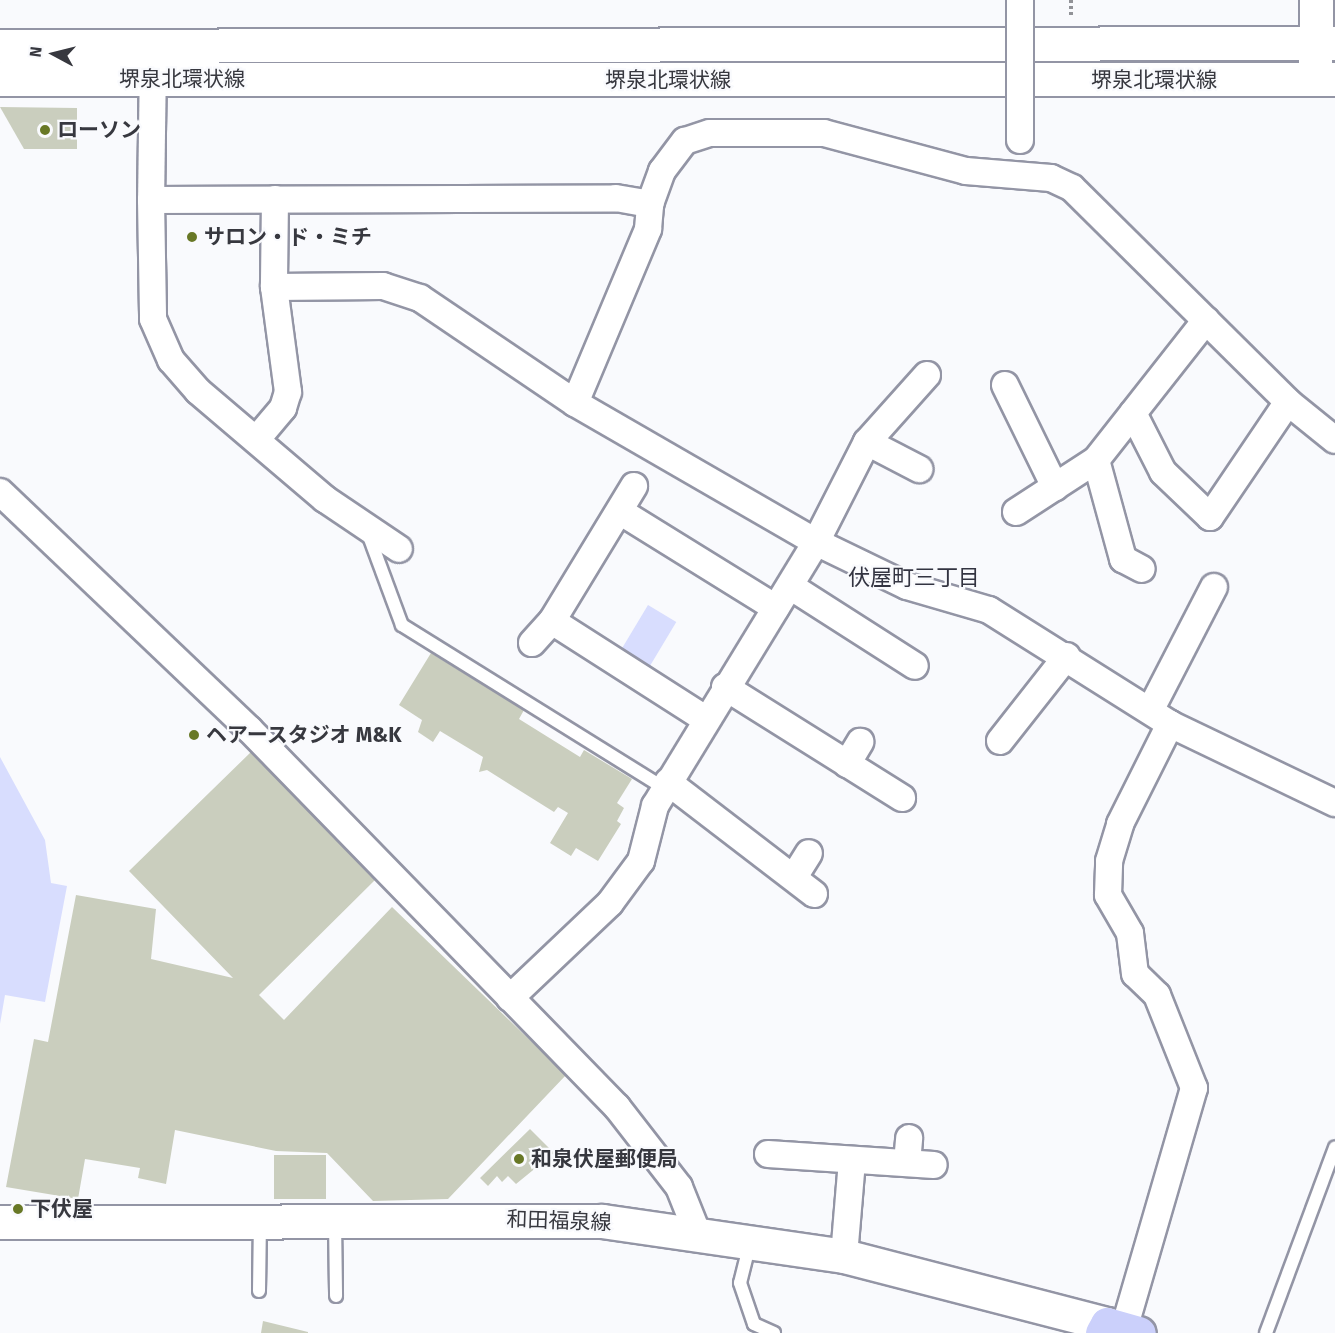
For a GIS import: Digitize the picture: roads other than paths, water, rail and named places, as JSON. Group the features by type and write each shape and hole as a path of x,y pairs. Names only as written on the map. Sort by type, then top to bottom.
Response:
{"main road":[{"path":"1316,0 1325,43 1325,79"},
{"name":"堺泉北環状線","path":"0,46 1325,43"},
{"name":"堺泉北環状線","path":"0,79 1325,79"},
{"name":"和田福泉線","path":"0,1222 602,1221 697,1232 844,1256 1118,1330"}],"street":[{"path":"1020,0 1020,173"},
{"path":"153,46 151,200 153,320 166,350 198,391 366,530 399,549"},
{"path":"575,402 648,229 650,204 662,171 685,141 710,133 824,133 966,171 1020,173 1072,188 1288,402 1335,440"},
{"path":"151,200 616,198 650,204"},
{"path":"256,440 283,408 288,392 274,287 274,199"},
{"path":"274,287 400,289 575,402 816,542 907,586 988,610 1161,715 1335,803"},
{"path":"1017,512 1096,460 1206,320"},
{"path":"510,998 617,894 641,861 666,785 816,542 867,442 927,375"},
{"path":"1005,386 1055,487"},
{"path":"1133,413 1163,472 1210,517 1288,402"},
{"path":"867,442 919,469"},
{"path":"1096,460 1123,559 1142,569"},
{"path":"532,643 552,621 621,512 634,486"},
{"path":"0,492 249,729 617,1107 679,1187 697,1232"},
{"path":"621,512 776,608"},
{"path":"790,586 915,666"},
{"path":"1118,1330 1194,1088 1158,995 1135,974 1130,933 1108,895 1109,861 1120,824 1161,715 1214,587"},
{"path":"552,621 705,719"},
{"path":"1000,741 1067,656"},
{"path":"725,687 853,753 902,798"},
{"path":"666,785 814,894"},
{"path":"794,878 809,853"},
{"path":"768,1154 852,1160 908,1151 934,1165"},
{"path":"844,1256 852,1160"}],"lane":[{"path":"366,530 402,624 666,785"},
{"path":"1266,1333 1335,1147"},
{"path":"259,1291 260,1220"},
{"path":"335,1220 336,1296"},
{"path":"751,1241 740,1283 754,1324 774,1333"}],"place":[{"name":"ローソン","path":"45,130"},
{"name":"サロン・ド・ミチ","path":"192,237"},
{"name":"ヘアースタジオ M&K","path":"194,735"},
{"name":"和泉伏屋郵便局","path":"519,1159"},
{"name":"下伏屋","path":"18,1209"}],"district":[{"name":"伏屋町三丁目","path":"914,578"}]}
